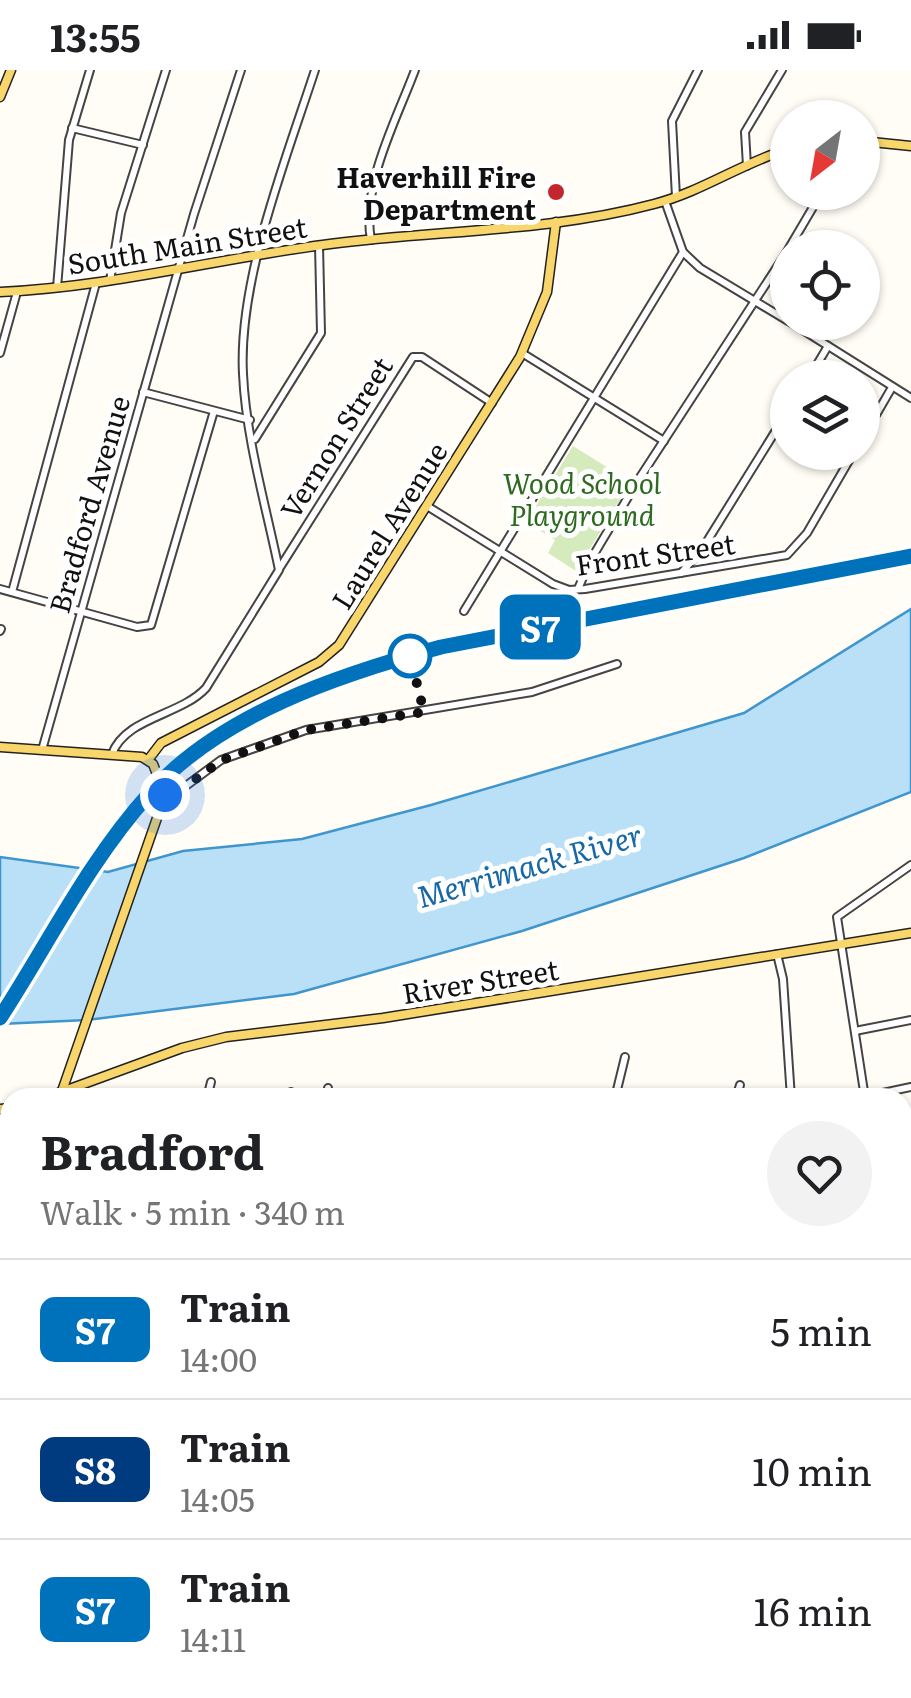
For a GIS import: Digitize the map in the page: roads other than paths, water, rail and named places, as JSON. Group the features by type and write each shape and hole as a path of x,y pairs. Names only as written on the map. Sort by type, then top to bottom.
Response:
{"main road":[{"path":"0,97 12,70"},
{"path":"880,143 911,146"},
{"name":"South Main Street","path":"0,292 110,281 319,246 556,222 676,198 770,156"},
{"name":"Laurel Avenue","path":"148,760 161,743 332,654 522,352 547,292 556,222"},
{"path":"0,747 148,760 163,799 63,1088"},
{"name":"River Street","path":"75,1088 182,1048 226,1037 383,1018 911,933"},
{"path":"71,1066 92,1081"}],"street":[{"path":"57,288 72,128 90,70"},
{"path":"110,281 122,213 166,70"},
{"name":"Bradford Avenue","path":"42,752 178,269 241,70"},
{"path":"112,754 118,738 193,700 206,688 279,570 250,420 243,348 259,255 316,70"},
{"path":"370,240 367,222 372,192 415,70"},
{"path":"676,198 672,122 698,70"},
{"path":"747,166 744,132 782,70"},
{"path":"72,128 142,144"},
{"path":"665,201 683,252 700,268 770,310"},
{"path":"254,441 322,334 319,246"},
{"path":"464,611 683,252"},
{"path":"578,589 590,561 770,275"},
{"path":"12,592 96,283"},
{"path":"0,353 17,292"},
{"path":"818,340 883,379 891,390 911,398"},
{"path":"819,360 828,346"},
{"path":"522,352 664,441"},
{"name":"Vernon Street","path":"279,570 414,357 422,357 492,403"},
{"path":"880,409 891,390"},
{"path":"143,392 250,420"},
{"path":"0,589 136,627 151,625 214,410"},
{"path":"682,573 701,551 770,441"},
{"name":"Front Street","path":"427,506 560,588 578,589 792,552 843,470"},
{"path":"163,799 222,760 306,730 532,692 617,664"},
{"path":"862,1088 839,914 911,865"},
{"path":"777,954 784,980 791,1088"},
{"path":"855,1031 911,1020"},
{"path":"617,1088 625,1057"},
{"path":"210,1088 211,1082"}],"water":[{"name":"Merrimack River","path":"911,609 911,792 744,858 522,931 294,994 87,1020 0,1024 0,857 108,872 183,851 302,839 431,805 744,713"}],"railway":[{"path":"0,1018 91,870 131,815 180,764 248,718 325,684 441,647 911,556"}],"train":[{"name":"S7","path":"0,1018 148,795 188,757 252,718 367,669 441,647 911,556"}],"place":[{"name":"Haverhill Fire Department","path":"556,192"}],"park label":[{"name":"Wood School Playground","path":"582,498"}]}
